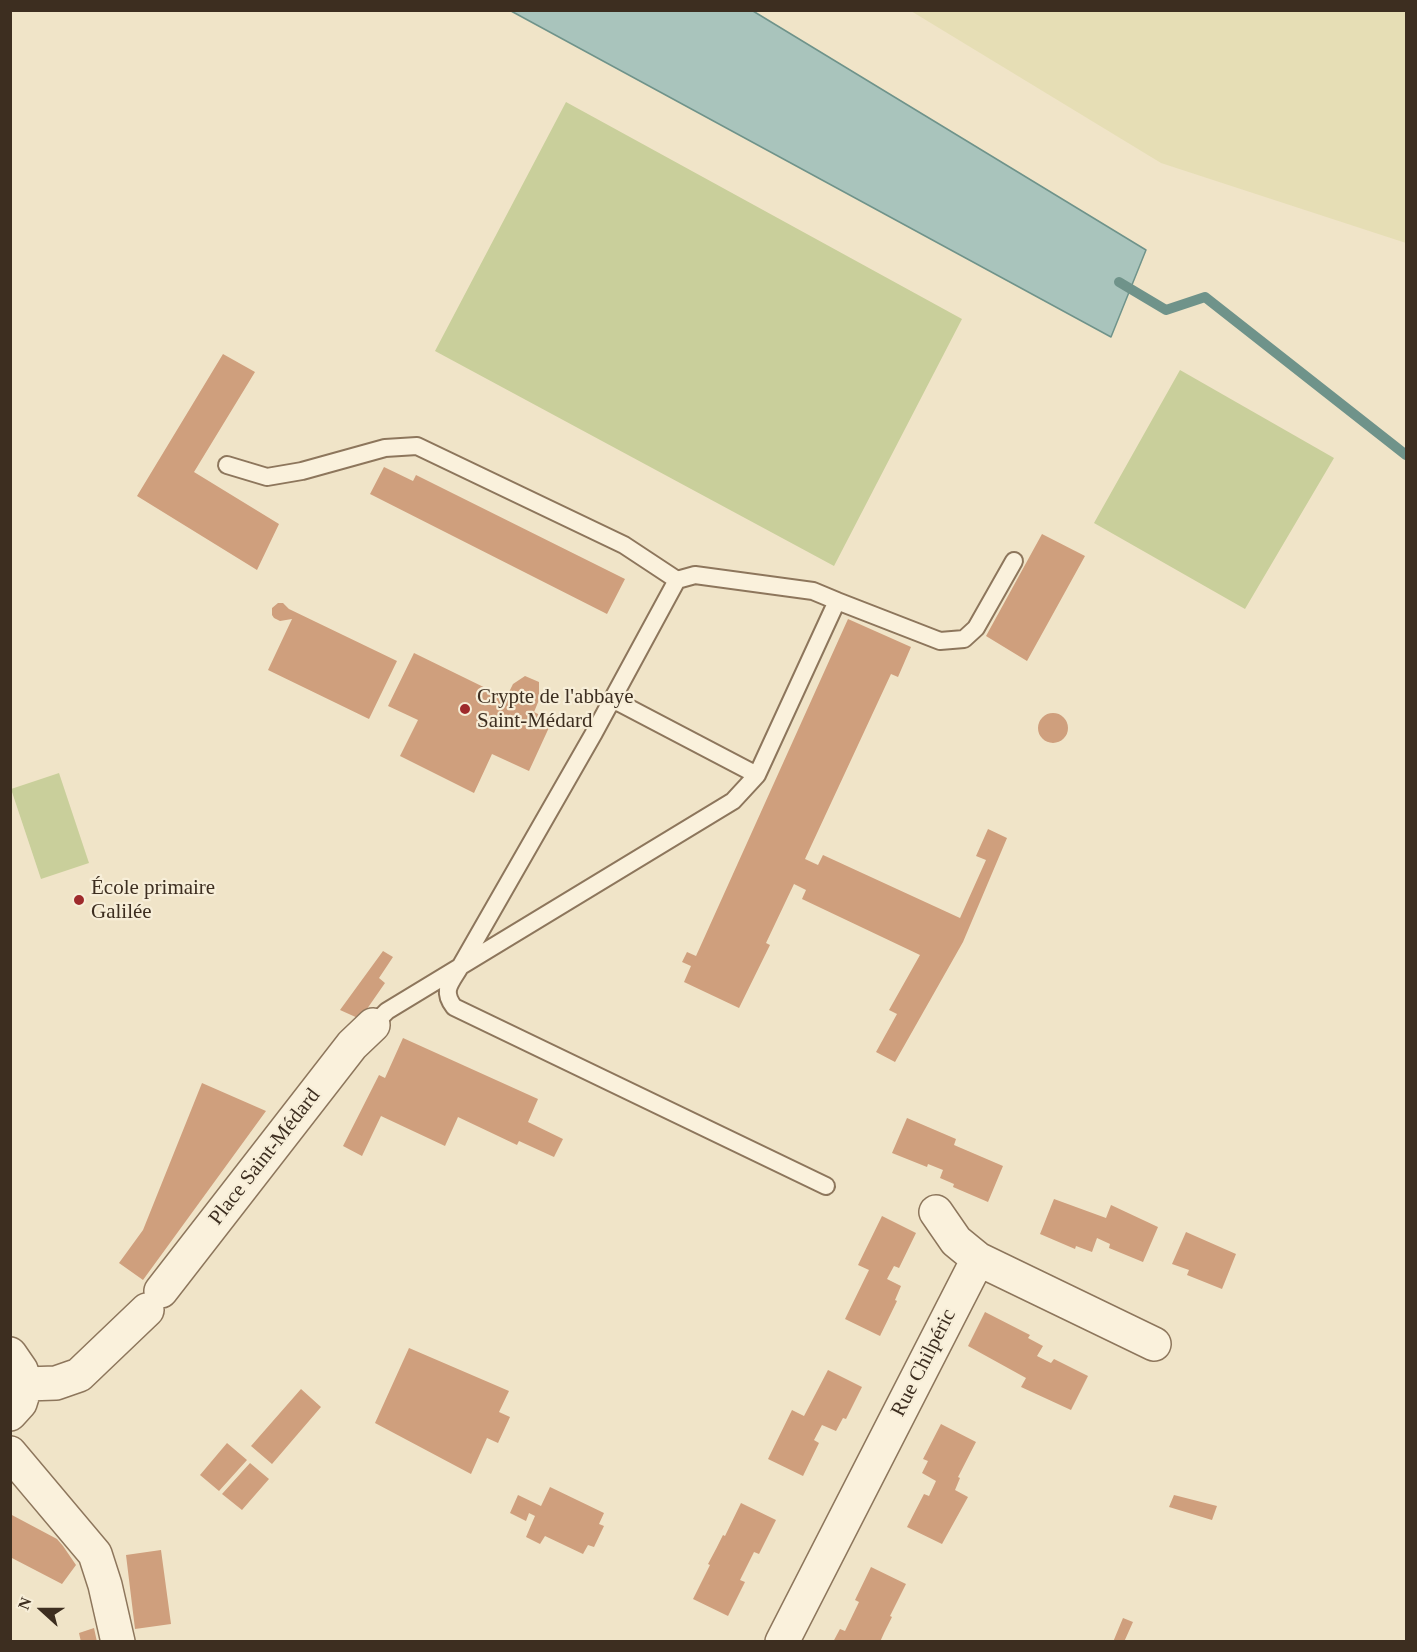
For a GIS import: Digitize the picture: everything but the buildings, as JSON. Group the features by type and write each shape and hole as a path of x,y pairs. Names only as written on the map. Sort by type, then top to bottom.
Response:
{"street":[{"name":"Place Saint-Médard","path":"26,1384 56,1383 79,1375 154,1300 352,1045 373,1025"},
{"path":"936,1212 956,1241 978,1259 1154,1344"},
{"name":"Rue Chilpéric","path":"782,1641 978,1259"},
{"path":"10,1354 21,1370 26,1384 20,1403 10,1414"},
{"path":"10,1453 95,1554 105,1585 117,1641"}],"lane":[{"path":"227,465 267,477 302,471 385,448 417,446 624,545 678,580"},
{"path":"826,1186 454,1007 448,999 448,988 678,580 695,575 813,591 940,641 964,639 976,628 1014,561"},
{"path":"373,1025 387,1011 733,801 757,776 837,601"},
{"path":"612,699 757,776"}],"shaded area":[{"path":"911,11 1406,11 1406,243 1161,163"}],"green space":[{"path":"566,102 962,319 834,566 435,351"},
{"path":"1180,370 1334,458 1245,609 1094,523"},
{"path":"59,773 89,863 41,879 11,789"}],"water":[{"path":"511,11 753,11 1146,250 1111,337"}],"waterway":[{"path":"1119,282 1166,310 1205,297 1406,455"}],"place":[{"name":"Crypte de l'abbaye Saint-Médard","path":"465,709"},
{"name":"École primaire Galilée","path":"79,900"}]}
